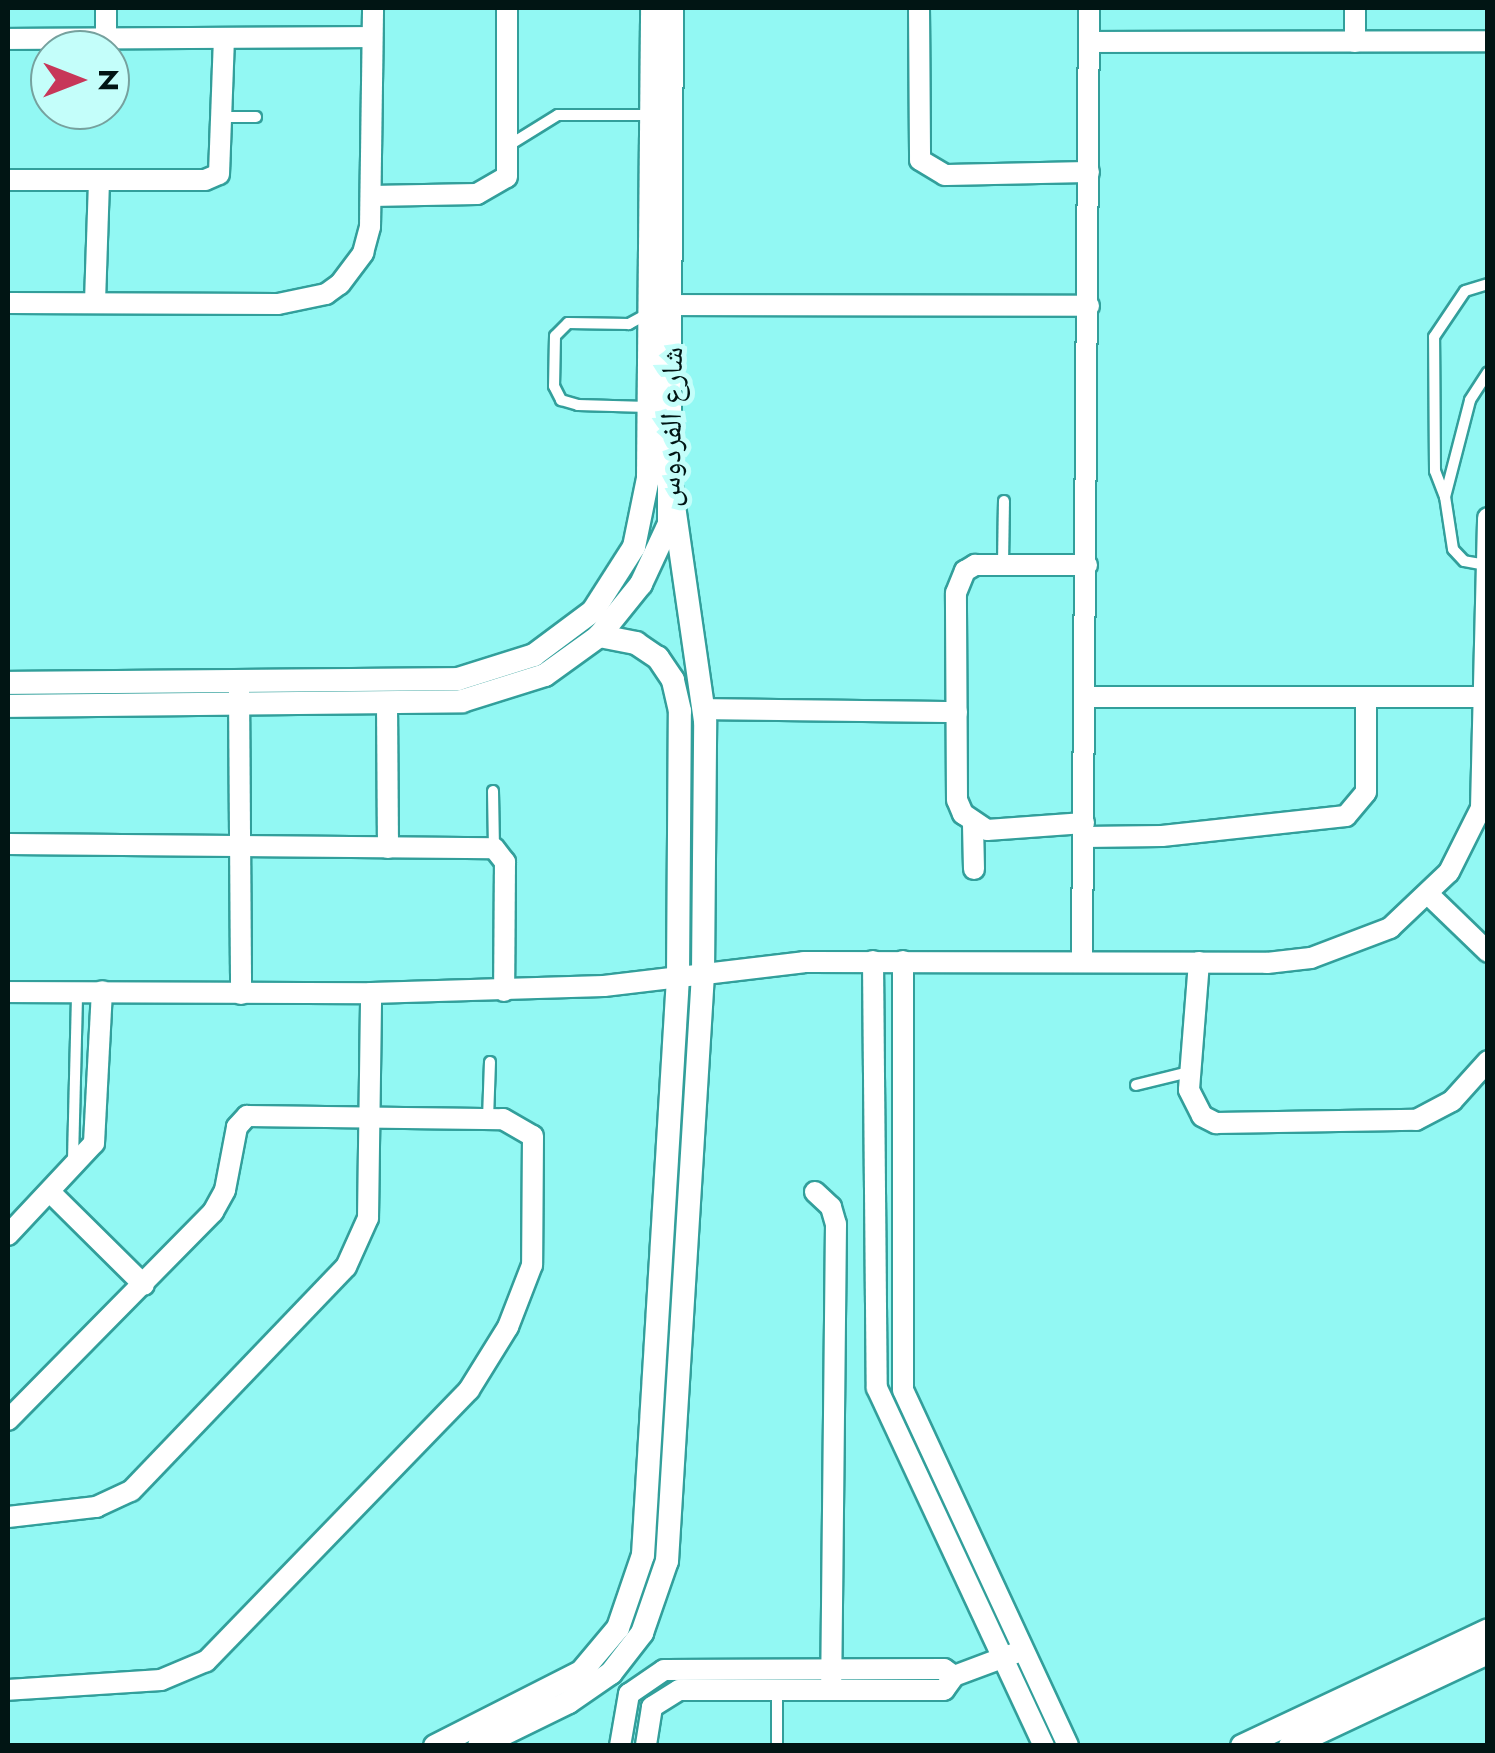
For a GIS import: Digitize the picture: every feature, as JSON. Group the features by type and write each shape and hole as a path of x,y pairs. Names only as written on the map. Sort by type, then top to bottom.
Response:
{"street":[{"path":"8,303 278,304 326,294 363,253 370,196 372,8"},
{"path":"370,196 476,194 507,177 512,144 507,8"},
{"name":"شارع الفردوس","path":"8,683 387,704 505,692 546,674 600,636 657,553 672,491 652,114 652,8"},
{"name":"شارع الفردوس","path":"8,706 458,679 534,655 566,635 593,611 634,547 648,478 662,304 672,8"},
{"path":"919,8 920,160 946,175 1089,172"},
{"path":"1082,958 1089,8"},
{"path":"1355,8 1356,42"},
{"path":"130,39 372,37"},
{"path":"8,180 219,174 224,38"},
{"path":"1089,42 1488,41"},
{"path":"96,302 99,180"},
{"path":"662,304 1089,306"},
{"path":"478,1746 569,1702 610,1672 642,1633 662,1586 703,974 704,709 672,491"},
{"path":"8,992 504,991 873,961 1082,958 1199,962 1324,954 1390,928 1429,895 1468,845 1481,808 1488,518"},
{"path":"974,869 973,824 957,800 958,581 975,565 1087,565"},
{"path":"434,1746 582,1672 618,1628 634,1593 644,1536 678,978 677,693 647,649 600,636"},
{"path":"239,694 240,994"},
{"path":"1086,697 1484,697"},
{"path":"973,824 1001,830 1084,830 1162,836 1346,816 1366,792 1366,697"},
{"path":"387,704 388,848"},
{"path":"704,709 957,712"},
{"path":"8,844 494,848 505,862 504,991"},
{"path":"1429,895 1488,952"},
{"path":"873,961 877,1388 1013,1654 1068,1746"},
{"path":"903,961 900,1372 916,1426 1013,1654 1044,1746"},
{"path":"1199,962 1189,1072 1195,1108 1216,1122 1395,1124 1438,1111 1488,1061"},
{"path":"8,1235 72,1170 98,1129 102,991"},
{"path":"8,1517 96,1507 130,1491 346,1267 368,1218 372,993"},
{"path":"8,1420 213,1212 225,1190 237,1127 247,1116 488,1119 520,1124 533,1136 537,1240 508,1326 470,1390 206,1661 161,1680 8,1690"},
{"path":"50,1192 144,1285"},
{"path":"815,1192 831,1207 836,1224 831,1680"},
{"path":"1242,1746 1488,1630"},
{"path":"1290,1746 1488,1653"},
{"path":"620,1746 624,1704 654,1673 831,1680 944,1690 954,1676 1013,1654"},
{"path":"646,1746 648,1714 671,1692 776,1689 831,1680"}],"lane":[{"path":"512,144 558,115 652,114"},
{"path":"223,117 256,118"},
{"path":"1487,565 1464,562 1453,549 1445,497 1435,471 1434,337 1464,291 1488,284"},
{"path":"651,407 578,405 562,400 554,386 555,336 568,322 630,324 662,304"},
{"path":"1445,497 1470,400 1488,372"},
{"path":"1003,564 1004,502"},
{"path":"493,791 494,848"},
{"path":"72,1170 76,991"},
{"path":"488,1119 490,1062"},
{"path":"1136,1084 1189,1072"},
{"path":"776,1689 776,1746"}]}
